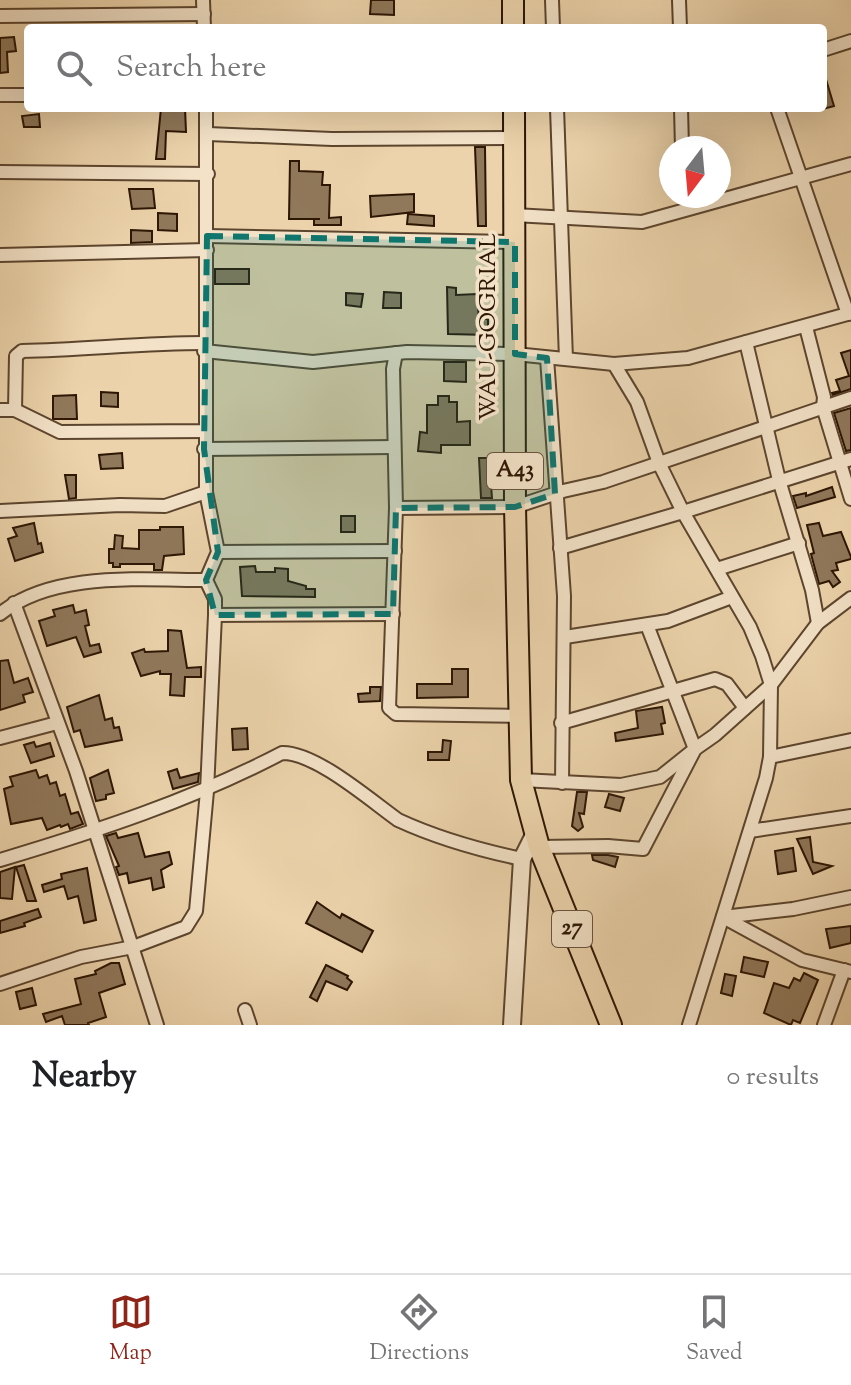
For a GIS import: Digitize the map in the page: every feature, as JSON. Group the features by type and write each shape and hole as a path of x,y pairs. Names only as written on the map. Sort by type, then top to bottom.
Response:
{"main road":[{"path":"513,0 513,24"},
{"name":"WAU-GOGRIAL","path":"514,112 515,507 521,780 537,840"},
{"name":"27","path":"537,840 611,1025"}],"street":[{"path":"0,16 204,21 203,0"},
{"path":"552,0 553,24"},
{"path":"679,0 680,24"},
{"path":"827,49 851,41"},
{"path":"0,95 24,95"},
{"path":"0,984 81,957 133,947 186,927 192,922 196,911 207,791 215,615 215,599 206,580 218,552 206,492 204,449 206,112"},
{"path":"557,112 566,359"},
{"path":"681,112 682,136"},
{"path":"15,410 16,356 22,351 50,352 141,343 204,347 313,362 396,353 515,354 614,364 688,358 850,314 778,112"},
{"path":"208,134 332,139 514,138"},
{"path":"514,215 642,222 851,164"},
{"path":"0,172 208,174"},
{"path":"207,236 515,242"},
{"path":"0,255 207,250"},
{"path":"806,327 824,397 823,407 846,460 851,499"},
{"path":"746,342 818,623"},
{"path":"396,353 393,369 396,508 389,708 392,712 519,716"},
{"path":"547,358 565,637 562,783"},
{"path":"614,364 637,402 659,463 683,512 750,627 771,685 770,757 766,778 689,1025"},
{"path":"396,508 515,507 659,463 851,398"},
{"path":"0,410 15,410 60,432 206,431"},
{"path":"204,449 394,447"},
{"path":"560,548 846,460"},
{"path":"0,511 165,506 206,492"},
{"path":"717,569 799,543"},
{"path":"218,552 395,551"},
{"path":"0,614 14,603 79,583 206,580"},
{"path":"565,637 668,621 732,597"},
{"path":"521,780 621,785 660,777 771,685 818,623 851,598"},
{"path":"14,603 76,771 157,1025"},
{"path":"215,615 393,614"},
{"path":"512,1025 522,859 537,840 643,849 695,749 647,625"},
{"path":"561,723 715,679 727,684 745,708"},
{"path":"0,738 57,723"},
{"path":"770,757 851,740"},
{"path":"0,860 94,832 207,791 282,753 312,760 411,826 480,850 522,859"},
{"path":"750,831 851,816"},
{"path":"723,917 793,909 851,897"},
{"path":"723,917 802,960 848,971 824,1025"},
{"path":"245,1010 250,1025"}],"highlighted area":[{"path":"207,236 515,242 515,354 547,358 555,494 515,507 396,508 393,614 215,615 206,580 218,552 204,449"}],"building":[{"path":"371,0 394,0 394,15 370,14"},
{"path":"14,37 16,51 7,52 8,72 0,73 0,38"},
{"path":"827,83 834,106 827,108"},
{"path":"161,112 185,112 186,132 166,131 165,159 156,159"},
{"path":"39,114 40,127 24,127 22,116"},
{"path":"475,147 485,147 486,226 478,226"},
{"path":"290,161 299,161 299,171 323,172 322,185 330,185 329,218 341,217 341,225 314,225 314,219 289,219"},
{"path":"129,189 153,189 155,208 132,209"},
{"path":"414,194 414,212 371,217 370,196"},
{"path":"158,213 177,214 177,231 158,230"},
{"path":"408,214 434,216 434,226 407,224"},
{"path":"131,230 152,231 152,242 131,243"},
{"path":"215,269 249,269 249,284 215,284"},
{"path":"447,287 456,288 456,295 477,294 479,319 488,319 488,335 448,334"},
{"path":"384,292 401,293 401,308 383,308"},
{"path":"346,293 363,294 361,307 346,305"},
{"path":"851,350 851,389 833,395 840,391 836,380 849,376 841,353"},
{"path":"444,362 466,362 466,382 444,381"},
{"path":"101,392 118,393 118,407 101,406"},
{"path":"76,395 77,419 53,419 53,396"},
{"path":"438,396 449,396 449,402 457,402 457,422 470,421 470,445 441,445 441,453 418,451 420,432 427,433 427,405 438,405"},
{"path":"851,408 851,450 846,451 834,413"},
{"path":"122,453 123,468 101,469 99,455"},
{"path":"479,458 489,458 492,498 481,498"},
{"path":"65,475 76,475 76,498 69,499"},
{"path":"832,487 835,497 797,508 793,496 806,493 806,496"},
{"path":"341,516 355,516 355,532 341,532"},
{"path":"34,523 38,544 41,543 43,552 15,561 8,539 17,536 13,528"},
{"path":"819,523 823,536 841,532 851,557 836,563 838,570 832,571 840,582 833,587 829,581 819,584 811,554 814,553 807,525"},
{"path":"160,527 183,527 184,554 164,556 162,570 154,570 154,564 120,564 120,567 113,567 113,563 109,563 109,549 114,549 115,535 123,536 122,548 139,549 139,530 160,530"},
{"path":"255,566 256,572 288,569 288,581 306,586 306,589 315,589 315,597 242,596 240,567"},
{"path":"73,605 75,613 86,610 89,625 85,626 90,646 99,644 101,652 84,657 76,637 47,646 39,621 55,616 53,610"},
{"path":"168,630 181,631 187,668 201,667 201,677 185,677 184,696 170,695 171,674 160,674 160,671 141,676 132,653 144,649 145,652 168,651"},
{"path":"8,660 14,683 28,678 33,692 23,695 25,702 0,710 0,661"},
{"path":"452,669 468,669 468,697 417,698 417,684 452,684"},
{"path":"370,687 381,687 380,701 359,702 358,694 370,693"},
{"path":"99,695 105,720 112,718 114,728 119,727 122,740 85,747 80,730 74,732 67,707"},
{"path":"662,707 665,723 661,724 663,734 616,741 615,733 638,728 636,711"},
{"path":"247,728 248,749 233,750 232,729"},
{"path":"443,740 451,741 449,760 428,760 428,752 442,752"},
{"path":"34,742 36,747 50,743 54,756 31,763 24,745"},
{"path":"177,769 180,778 199,773 198,782 173,789 168,772"},
{"path":"36,770 39,778 47,775 50,784 56,782 60,796 65,794 71,814 78,812 83,824 70,829 68,824 60,825 47,830 42,818 11,824 4,789 13,786 10,777"},
{"path":"108,770 114,793 96,801 90,778"},
{"path":"577,792 587,792 584,814 579,813 583,827 578,831 572,826"},
{"path":"609,794 624,798 620,811 605,807"},
{"path":"116,833 118,838 138,833 145,857 169,852 172,864 161,870 164,887 153,890 151,878 129,883 127,873 119,875 116,867 119,866 106,836"},
{"path":"810,837 813,862 832,866 813,874 797,839"},
{"path":"793,848 796,871 778,874 775,851"},
{"path":"592,855 618,857 615,867 593,860"},
{"path":"24,865 36,901 27,901 16,867"},
{"path":"15,867 12,899 0,898 0,872"},
{"path":"87,868 96,920 84,923 78,896 68,899 64,886 44,892 42,885 62,879 61,874"},
{"path":"317,902 340,918 342,914 373,931 362,952 306,923"},
{"path":"38,909 41,917 24,923 25,926 0,933 0,921"},
{"path":"851,926 851,943 830,948 826,929"},
{"path":"744,957 768,962 764,977 741,972"},
{"path":"111,963 119,963 125,984 99,993 106,1017 89,1025 65,1025 62,1016 46,1022 43,1014 81,1004 75,979 96,974 95,971"},
{"path":"326,965 348,976 352,982 347,990 326,981 317,1001 310,997"},
{"path":"804,973 818,980 800,1023 793,1020 791,1025 764,1013 774,983 789,988 794,978 800,981"},
{"path":"725,974 736,976 732,996 721,993"},
{"path":"32,988 36,1005 20,1009 16,992"}]}
